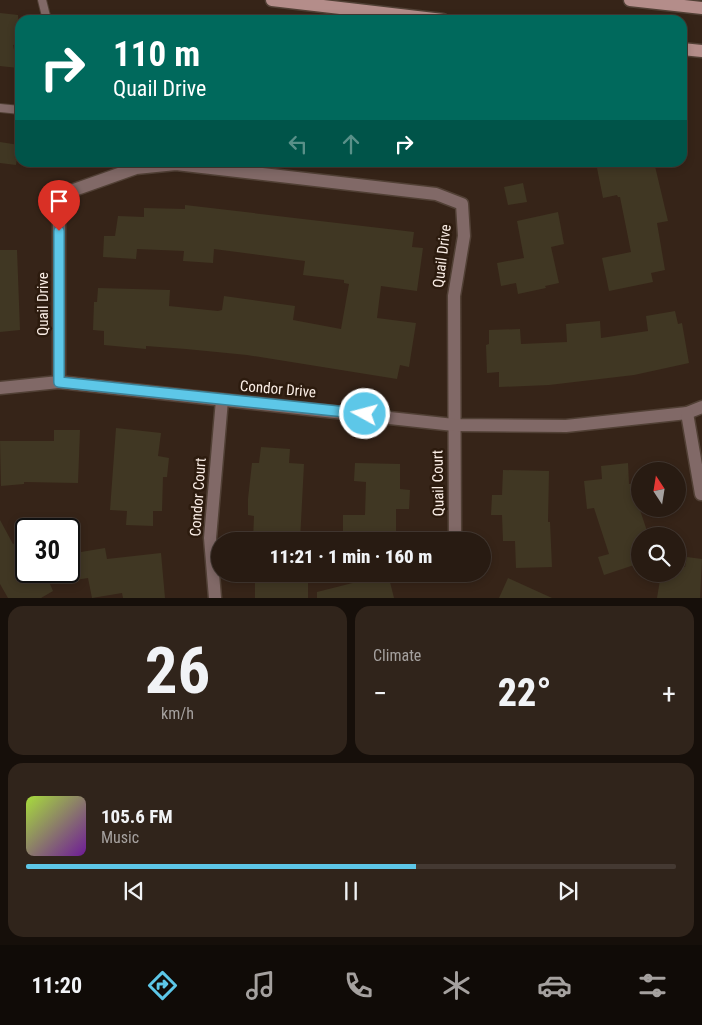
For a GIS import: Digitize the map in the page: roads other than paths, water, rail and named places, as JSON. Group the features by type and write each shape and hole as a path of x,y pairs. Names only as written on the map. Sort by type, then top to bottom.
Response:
{"main road":[{"path":"272,0 401,15"},
{"path":"630,0 702,8"},
{"path":"687,49 702,51"}],"street":[{"name":"Quail Drive","path":"59,382 59,212 71,191 136,168 146,167"},
{"name":"Quail Drive","path":"202,167 436,194 462,204 464,236 454,296 454,425"},
{"name":"Condor Drive","path":"0,388 59,382 454,425 566,426 687,413 702,407"},
{"name":"Condor Court","path":"215,598 210,538 222,400"},
{"path":"687,413 701,494"},
{"name":"Quail Court","path":"454,425 455,532"}],"lane":[{"path":"42,0 46,15"},
{"path":"0,108 15,110"}]}
